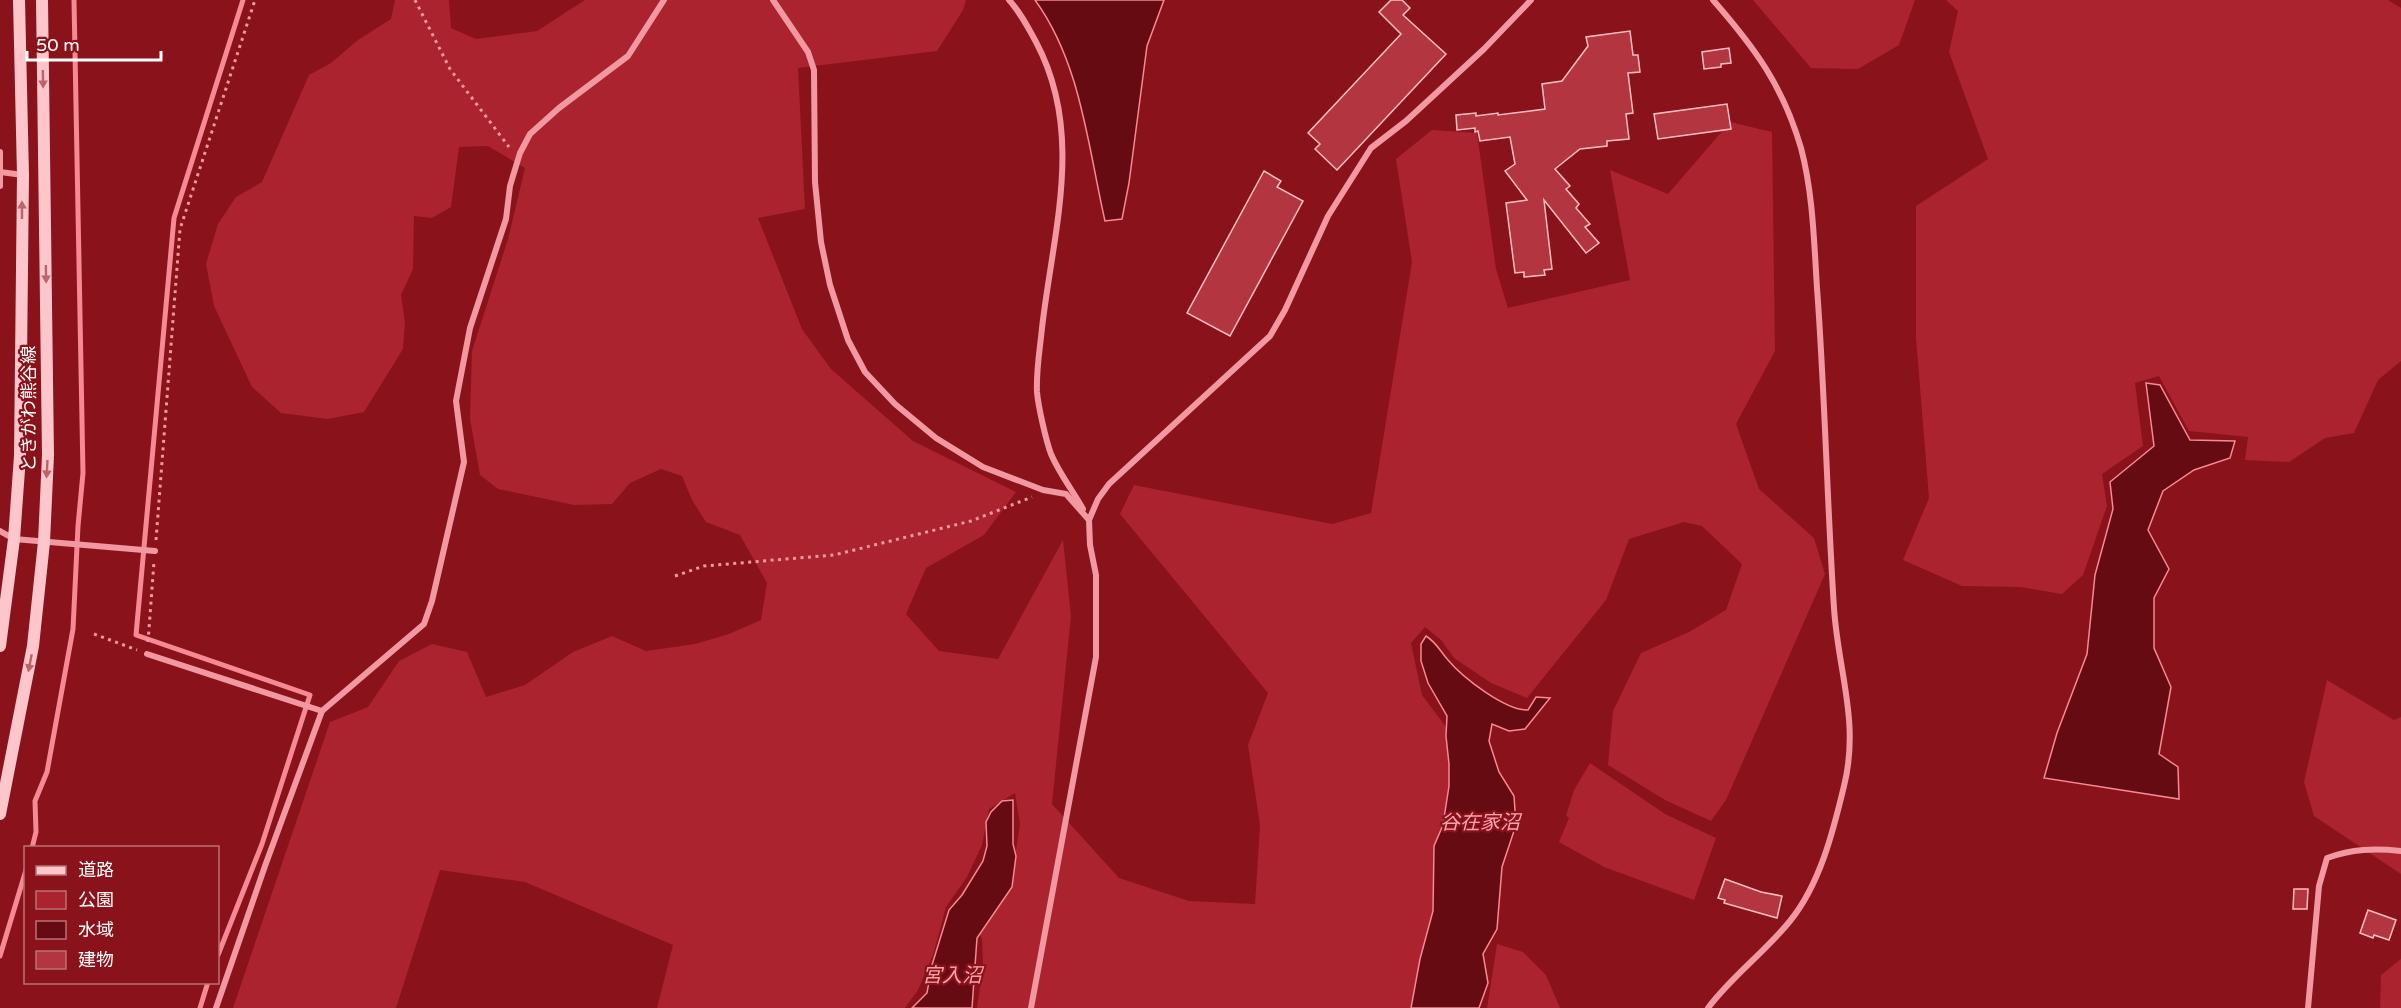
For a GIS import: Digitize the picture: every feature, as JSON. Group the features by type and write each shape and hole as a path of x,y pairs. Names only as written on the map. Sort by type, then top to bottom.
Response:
{"main road":[{"name":"ときがわ熊谷線","path":"0,646 15,539 21,456 22,175 19,0"},
{"name":"ときがわ熊谷線","path":"0,814 33,646 44,542 48,454 42,0"}],"street":[{"path":"216,1008 322,711 424,624 432,601 464,462 456,401 470,328 506,219 510,186 519,158 530,134 559,108 628,56 664,0"},
{"path":"772,0 808,52 814,70 815,182 821,242 830,285 848,340 865,372 894,404 936,438 983,467 1043,490 1066,494 1089,520"},
{"path":"1009,0 1026,24 1047,62 1061,120 1063,181 1046,298 1037,393 1051,454 1089,520"},
{"path":"1031,1008 1096,657 1096,575 1090,545 1089,520 1098,499 1109,484 1270,336 1285,310 1328,216 1371,148 1406,121 1476,57 1531,0"},
{"path":"1708,1008 1790,921 1811,890 1845,783 1851,731 1834,619 1819,318 1811,213 1802,151 1788,109 1776,83 1749,41 1713,0"},
{"path":"0,152 0,186"},
{"path":"0,172 22,175"},
{"path":"0,531 15,539 155,551"},
{"path":"147,654 322,711"},
{"path":"2308,1008 2319,886 2327,858 2349,850 2401,851"}],"path":[{"path":"94,634 147,654 180,229 255,0"},
{"path":"415,0 450,69 519,158"},
{"path":"675,576 704,566 834,555 971,521 1025,501 1043,490"}],"green space":[{"path":"395,0 449,0 451,28 476,39 537,31 585,0 966,0 963,10 937,51 798,68 805,209 758,218 802,329 831,369 913,441 1016,492 984,535 926,568 906,614 939,651 998,659 1063,540 1071,616 1052,804 1119,878 1189,901 1255,904 1260,825 1248,745 1268,693 1120,514 1134,485 1332,524 1371,513 1412,262 1396,159 1432,130 1477,133 1496,269 1508,308 1630,280 1610,170 1668,194 1730,122 1772,132 1775,351 1736,424 1759,489 1814,538 1825,574 1726,800 1711,821 1665,800 1608,765 1613,711 1641,653 1689,632 1726,610 1742,564 1702,526 1684,522 1629,539 1606,600 1527,698 1491,683 1454,658 1441,640 1425,627 1411,643 1422,695 1449,731 1454,770 1426,1008 977,1008 983,967 982,939 972,919 1015,857 1020,824 1015,793 989,809 982,845 967,877 946,907 933,955 918,990 905,1008 657,1008 673,945 525,882 440,870 396,1008 233,1008 330,722 368,707 399,661 432,644 467,652 486,697 525,685 573,652 612,636 646,651 695,644 729,634 761,620 767,583 740,535 706,522 692,500 682,476 661,469 630,483 612,504 574,505 498,489 480,475 470,419 472,351 508,239 525,168 488,146 459,147 451,207 432,218 414,216 413,269 401,295 405,322 403,349 364,412 328,419 281,413 252,387 214,306 206,264 218,224 236,197 262,182 309,75 331,63 358,40 391,19"},
{"path":"1753,0 1915,0 1899,45 1858,69 1811,68"},
{"path":"1946,0 2388,0 2401,8 2401,361 2378,380 2354,433 2325,438 2289,462 2245,460 2248,437 2189,431 2159,376 2135,383 2143,446 2102,474 2107,506 2083,575 2062,594 2020,587 1962,586 1903,560 1929,498 1916,338 1916,206 1988,159 1949,52 1958,11"},
{"path":"2327,680 2394,720 2401,717 2401,874 2314,816 2304,782"},
{"path":"1590,763 1665,814 1716,838 1694,900 1604,867 1559,842 1569,818 1566,816 1574,790"},
{"path":"1497,944 1523,952 1546,975 1560,1008 1487,1008"},
{"path":"2401,959 2401,1008 2380,1008 2381,975"}],"water":[{"path":"1035,0 1164,0 1147,46 1122,219 1105,221 1088,135 1073,78 1051,25"},
{"path":"2146,383 2160,385 2190,440 2235,441 2230,458 2194,470 2163,491 2148,530 2169,569 2154,598 2154,648 2171,687 2159,754 2178,767 2179,799 2044,778 2057,733 2087,654 2095,575 2113,509 2110,482 2154,446"},
{"name":"谷在家沼","path":"1426,636 1464,676 1485,692 1508,705 1528,710 1536,697 1550,698 1525,729 1509,731 1492,724 1489,741 1499,772 1514,796 1516,825 1502,867 1497,929 1483,954 1488,983 1479,1008 1411,1008 1420,959 1433,911 1434,846 1443,825 1449,786 1447,716 1428,683 1421,661 1421,644"},
{"name":"宮入沼","path":"1013,800 1013,844 1016,856 1012,887 977,938 972,1008 912,1008 927,993 932,965 949,910 962,895 983,861 987,846 986,822 991,812 1002,801"}],"building":[{"path":"1391,0 1402,0 1410,8 1403,15 1446,54 1337,170 1315,149 1320,144 1308,133 1401,34 1379,12"},
{"path":"1630,31 1633,55 1638,55 1640,72 1628,73 1633,113 1626,114 1629,139 1607,141 1607,146 1580,149 1555,169 1570,186 1566,189 1579,204 1576,208 1590,224 1585,227 1599,243 1586,253 1544,200 1552,269 1544,270 1545,275 1524,277 1524,272 1515,273 1506,203 1527,200 1505,171 1515,164 1510,137 1480,141 1475,128 1457,130 1456,115 1476,113 1476,116 1498,113 1498,115 1545,109 1542,84 1562,81 1588,46 1586,37"},
{"path":"1729,48 1731,63 1704,69 1702,52"},
{"path":"1727,104 1731,129 1658,139 1654,114"},
{"path":"1264,171 1281,181 1277,187 1303,201 1230,336 1187,313"},
{"path":"1725,879 1761,892 1782,896 1777,918 1724,903 1725,900 1718,898"},
{"path":"2294,889 2308,889 2307,909 2293,909"},
{"path":"2368,910 2396,920 2389,940 2374,935 2373,938 2360,933"}],"waterway":[{"path":"32,846 36,832 35,801 47,772 73,629 83,473 74,0"},
{"path":"219,952 262,844 310,695 136,635 174,218 243,0"},
{"path":"0,956 24,877"},
{"path":"200,1008 207,984"}]}
